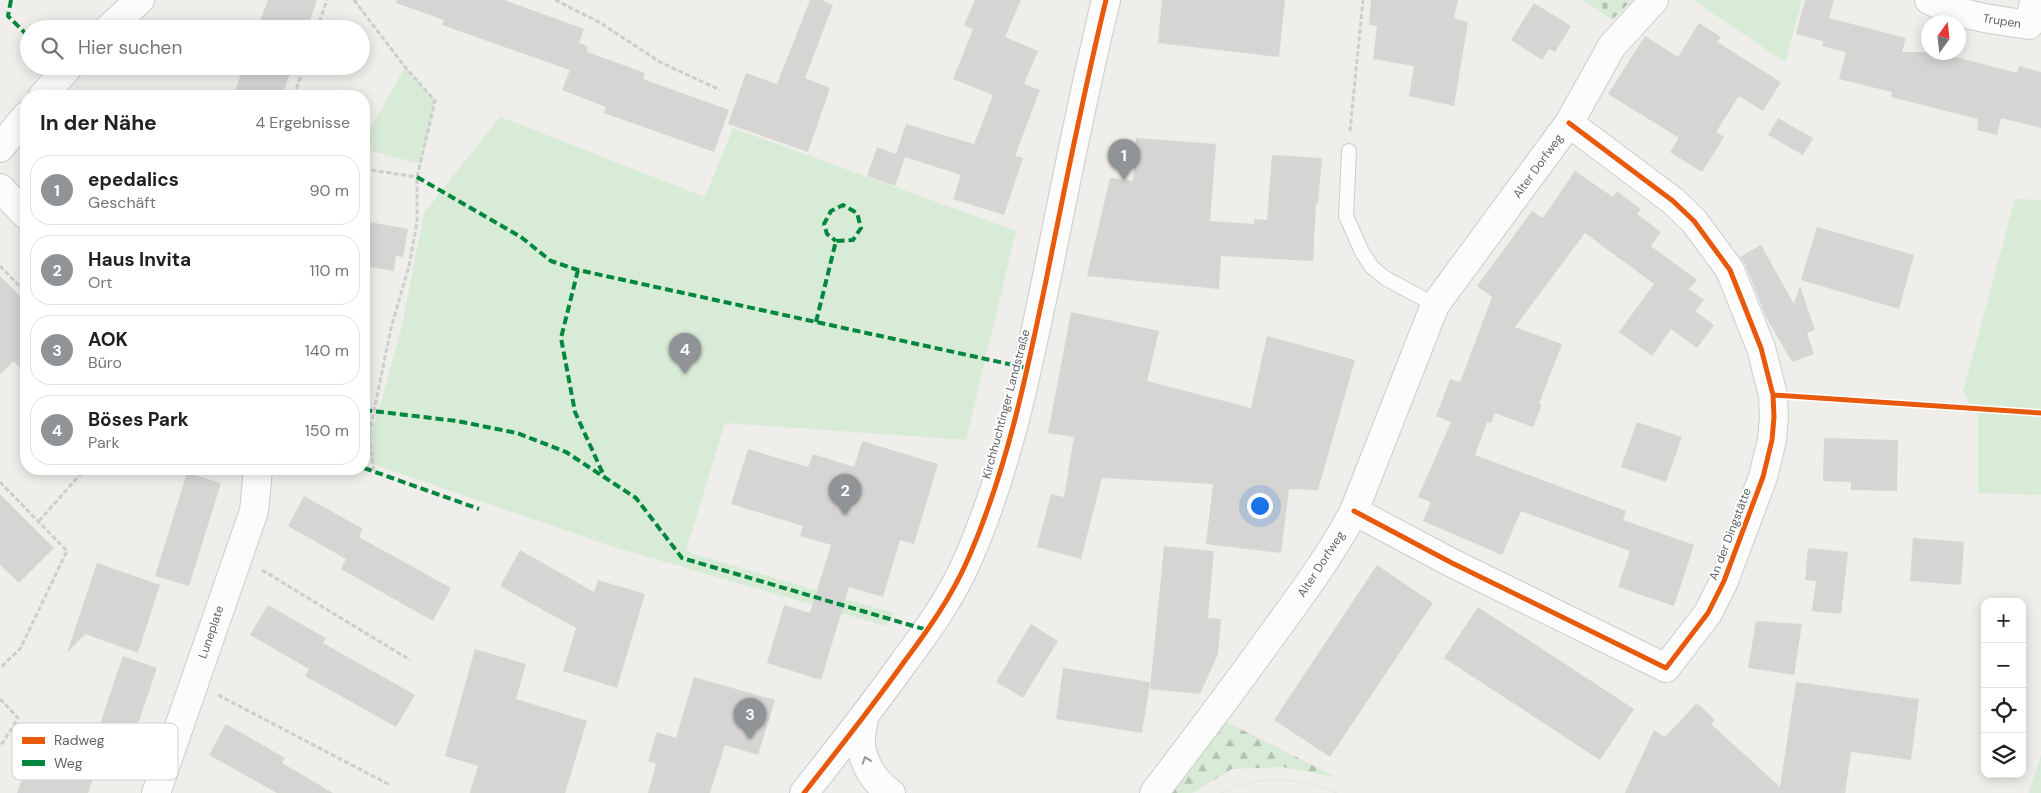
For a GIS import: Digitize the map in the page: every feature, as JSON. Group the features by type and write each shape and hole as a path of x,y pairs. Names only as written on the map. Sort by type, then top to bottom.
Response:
{"street":[{"path":"118,20 140,0"},
{"name":"Kirchhuchtinger Landstraße","path":"810,792 927,630 952,591 968,560 989,506 1008,445 1040,312 1106,0"},
{"name":"Alter Dorfweg","path":"1154,793 1216,712 1304,591 1341,536 1354,511 1435,305 1569,123 1612,46 1654,0"},
{"name":"Trupen","path":"1929,0 1940,6 1977,17 2028,25 2034,6"},
{"path":"48,90 61,75"},
{"path":"0,148 20,123"},
{"name":"An der Dingstätte","path":"1354,511 1452,563 1666,668 1708,612 1724,581 1763,477 1772,440 1773,395 1766,366 1758,340 1730,270 1694,220 1673,201 1569,123"},
{"path":"0,188 20,210"},
{"name":"Luneplate","path":"178,729 254,511 257,475"},
{"path":"864,718 861,744 870,772 880,786 892,793"},
{"name":"Luneplate","path":"156,793 160,780"}],"lane":[{"path":"1349,151 1346,216 1362,252 1372,267 1385,278 1435,305"}],"path":[{"path":"320,20 327,0"},
{"path":"354,0 369,20"},
{"path":"555,0 600,22 660,62 720,90"},
{"path":"1349,151 1351,112 1363,0"},
{"path":"370,21 405,67 435,101 418,177 417,222 411,257 391,328 370,430"},
{"path":"296,90 301,75"},
{"path":"370,170 418,177"},
{"path":"0,266 20,286"},
{"path":"370,442 374,471"},
{"path":"38,521 80,475"},
{"path":"0,482 67,551 20,649 0,668"},
{"path":"238,556 410,660"},
{"path":"194,682 390,785"},
{"path":"0,699 18,718 15,723"},
{"path":"0,747 12,728"}],"green space":[{"path":"1583,0 1632,0 1612,20"},
{"path":"1693,0 1802,0 1785,62"},
{"path":"405,67 435,101 421,164 370,151 370,129"},
{"path":"500,117 705,197 733,128 1016,231 966,440 725,423 686,550 694,554 894,613 885,626 617,548 370,463 370,423 375,423 402,326 424,213"},
{"path":"2015,199 2041,200 2041,495 1978,493 1978,417 1963,392"},
{"path":"1225,721 1336,777 1282,767 1232,769 1192,793 1170,793"},
{"path":"2041,755 2041,793 2029,793"}],"building":[{"path":"268,0 317,0 310,20 260,20"},
{"path":"397,0 504,0 584,29 579,43 588,46 587,52 645,73 643,79 729,110 714,152 604,113 606,107 562,90 570,70 442,25 444,20 396,3"},
{"path":"810,0 822,0 833,5 805,78 830,88 808,152 728,124 746,73 777,84"},
{"path":"975,0 1021,0 1005,37 1038,51 1024,84 1040,90 1015,156 1023,158 1004,215 953,199 961,175 905,157 895,186 867,176 877,147 896,154 906,124 974,144 993,95 953,79 973,29 964,25"},
{"path":"1162,0 1285,0 1279,57 1158,43"},
{"path":"1371,0 1458,0 1454,18 1468,22 1454,106 1409,96 1414,66 1373,59 1377,26 1369,25"},
{"path":"1805,0 1834,0 1829,18 1906,38 1902,52 1921,52 1921,60 1966,60 2017,73 2019,66 2041,72 2041,128 2001,118 1997,135 1977,130 1978,119 1891,97 1892,92 1839,79 1846,52 1822,46 1823,41 1796,34"},
{"path":"1534,3 1571,26 1555,52 1549,49 1542,60 1511,40"},
{"path":"1699,23 1721,37 1717,42 1781,82 1763,111 1739,96 1716,132 1724,137 1702,172 1670,152 1679,138 1608,94 1645,36 1678,57"},
{"path":"241,75 290,75 284,90 235,90"},
{"path":"1778,118 1813,138 1803,155 1768,135"},
{"path":"1136,138 1216,144 1210,221 1254,224 1254,219 1267,220 1272,155 1322,158 1318,203 1316,203 1313,261 1221,256 1219,289 1087,276 1110,178 1133,181"},
{"path":"1575,171 1613,197 1617,191 1641,209 1637,214 1661,232 1651,246 1697,280 1689,289 1704,300 1695,311 1714,325 1697,348 1671,329 1652,356 1619,332 1654,284 1585,233 1515,327 1562,344 1539,404 1542,405 1533,427 1495,413 1491,423 1487,422 1475,455 1626,511 1623,520 1694,545 1674,606 1618,587 1630,551 1521,511 1502,555 1423,521 1431,502 1418,497 1451,422 1436,416 1450,379 1460,382 1492,297 1477,286 1532,211 1543,218"},
{"path":"370,222 408,229 403,257 396,256 394,271 370,267"},
{"path":"1817,227 1914,255 1899,309 1801,280"},
{"path":"1761,245 1794,304 1800,286 1815,330 1807,333 1814,354 1792,362 1766,317 1745,264 1740,257"},
{"path":"0,276 20,296 20,368 14,361 0,374"},
{"path":"1071,312 1159,331 1147,381 1251,408 1267,336 1355,360 1318,490 1289,489 1281,553 1206,544 1213,484 1102,478 1081,559 1037,547 1051,494 1064,497 1074,437 1048,433"},
{"path":"1637,422 1682,437 1666,482 1621,467"},
{"path":"1824,438 1898,440 1897,491 1851,490 1851,482 1823,481"},
{"path":"862,441 938,464 914,544 900,540 883,597 849,587 821,680 767,663 784,605 810,613 831,545 800,536 803,526 731,504 748,449 808,467 813,454 854,467"},
{"path":"186,475 194,475 221,483 189,586 155,576"},
{"path":"0,494 54,548 19,583 0,565"},
{"path":"304,496 363,529 359,537 451,588 433,621 341,569 346,559 288,526"},
{"path":"1913,538 1964,542 1961,585 1910,581"},
{"path":"1164,546 1214,551 1208,618 1221,619 1218,654 1200,694 1150,689"},
{"path":"1808,548 1848,552 1841,614 1812,611 1816,581 1805,580"},
{"path":"520,550 594,592 598,580 645,594 617,688 563,671 576,628 500,586"},
{"path":"97,563 160,585 138,653 85,634 67,653"},
{"path":"1377,565 1433,603 1330,757 1274,720"},
{"path":"268,605 326,638 323,643 415,695 396,727 305,676 309,669 250,635"},
{"path":"1478,607 1634,709 1600,760 1444,658"},
{"path":"1756,621 1802,624 1794,675 1748,668"},
{"path":"1031,624 1058,641 1023,698 996,682"},
{"path":"475,649 526,664 516,699 587,721 565,793 470,793 478,766 445,756"},
{"path":"123,656 157,668 138,723 100,723"},
{"path":"1063,668 1150,682 1142,733 1056,719"},
{"path":"694,677 775,700 758,755 725,745 710,793 648,793 656,764 648,761 657,732 676,738"},
{"path":"1796,682 1919,699 1911,760 1851,752 1845,793 1625,793 1654,730 1665,737 1697,703 1715,720 1711,724 1780,787"},
{"path":"226,724 285,758 282,763 333,793 277,793 209,755"},
{"path":"22,780 93,780 88,793 17,793"}],"tram line":[{"path":"1221,793 1235,787 1264,780 1293,781 1337,793"}],"marked path":[{"path":"11,0 8,16 20,28"},
{"path":"417,177 521,237 551,261 578,270 1027,368"},
{"path":"816,322 836,241 853,240 861,228 857,213 843,205 831,211 824,224 827,234 836,241"},
{"path":"578,270 561,338 575,412 604,476"},
{"path":"370,411 457,421 517,433 566,452 636,498 682,558 927,630"},
{"path":"370,470 479,509"}],"cycle path":[{"path":"804,793 931,625 962,573 982,524 1006,453 1024,381 1106,0"},
{"path":"1354,511 1452,563 1666,668 1708,613 1724,581 1763,477 1772,440 1773,395 1761,348 1730,270 1694,221 1673,201 1569,123"},
{"path":"1773,395 2041,413"}],"place":[{"name":"epedalics","path":"1124,180"},
{"name":"Böses Park","path":"685,374"},
{"name":"Haus Invita","path":"845,515"},
{"name":"AOK","path":"750,739"}]}
